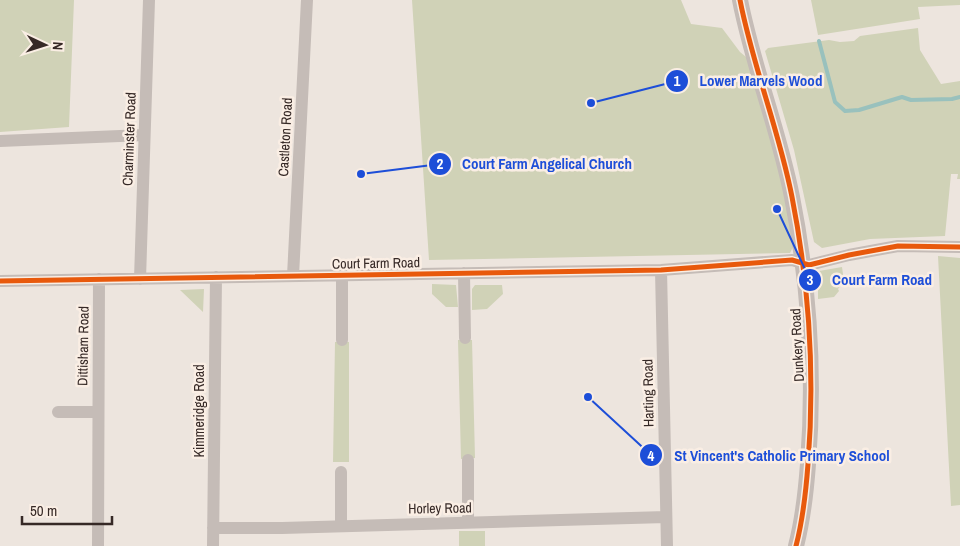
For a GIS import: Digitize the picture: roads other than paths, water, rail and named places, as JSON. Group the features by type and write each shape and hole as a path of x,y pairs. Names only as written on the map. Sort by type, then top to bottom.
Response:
{"street":[{"name":"Charminster Road","path":"140,278 149,0"},
{"name":"Castleton Road","path":"293,276 307,0"},
{"name":"Dunkery Road","path":"740,0 746,31 792,197 802,263 808,325 811,389 810,441 806,489 796,546"},
{"path":"0,141 144,135"},
{"name":"Court Farm Road","path":"0,281 660,270 792,260 809,265 898,246 960,247"},
{"name":"Harting Road","path":"660,270 667,546"},
{"path":"464,273 465,338"},
{"path":"342,275 342,340"},
{"name":"Kimmeridge Road","path":"213,546 216,277"},
{"name":"Dittisham Road","path":"98,546 97,412 99,279"},
{"path":"58,412 97,412"},
{"path":"468,460 468,522"},
{"path":"341,472 341,525"},
{"name":"Horley Road","path":"213,528 666,517"}],"waterway":[{"path":"819,41 835,102 845,111 859,110 902,97 911,100 952,99 960,97"}],"place":[{"name":"Lower Marvels Wood","path":"591,103"},
{"name":"Court Farm Angelical Church","path":"361,174"},
{"name":"Court Farm Road","path":"777,209"},
{"name":"St Vincent's Catholic Primary School","path":"588,397"}]}
